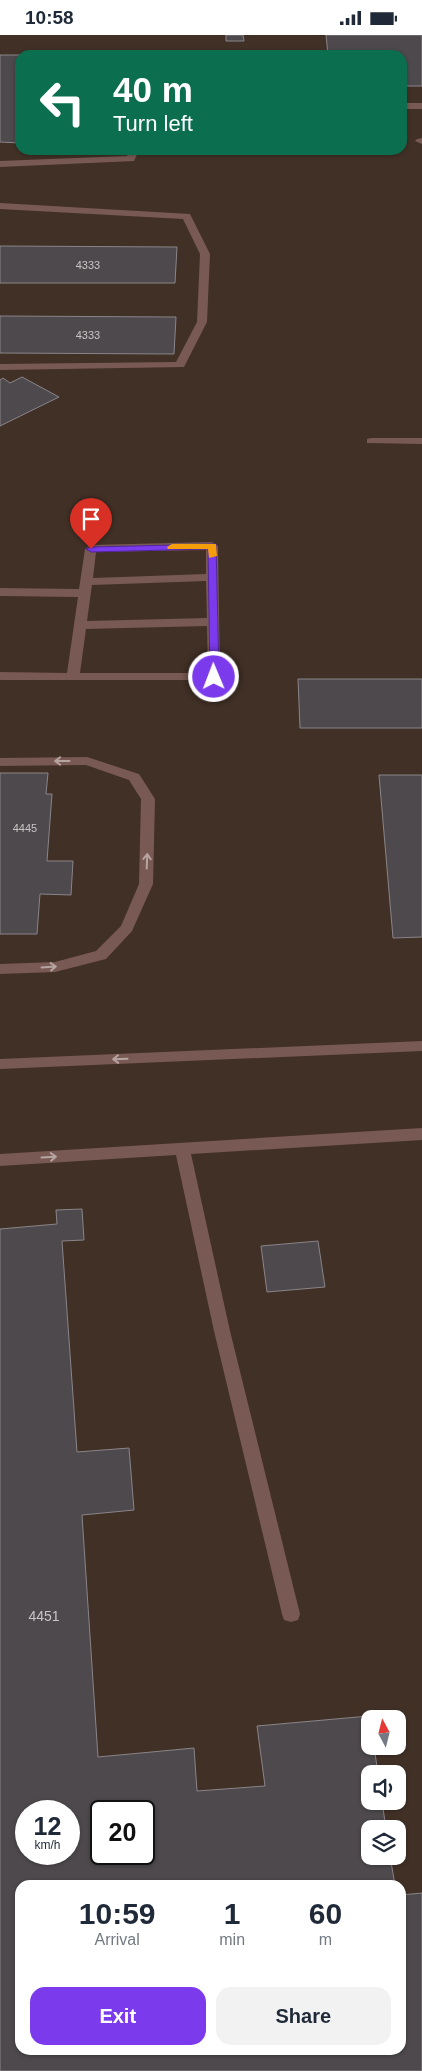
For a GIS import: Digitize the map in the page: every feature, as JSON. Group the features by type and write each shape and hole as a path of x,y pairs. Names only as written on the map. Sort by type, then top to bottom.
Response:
{"lane":[{"path":"407,106 422,106"},
{"path":"0,165 131,159 132,155"},
{"path":"0,206 187,216 205,254 202,322 180,365 0,367"},
{"path":"370,441 422,441"},
{"path":"0,676 73,677 214,677 212,546 91,549 73,677"},
{"path":"0,592 213,577"},
{"path":"80,625 213,622"},
{"path":"0,762 88,761 134,777 148,799 146,884 127,928 101,955 55,967 0,969"},
{"path":"0,1064 422,1046"},
{"path":"0,1159 422,1134"},
{"path":"182,1149 222,1331 291,1614"}],"shaded area":[{"path":"0,35 422,35 422,2071 0,2071"}],"building":[{"path":"226,35 243,35 244,41 226,41"},
{"path":"326,35 422,35 422,86 407,86 407,50 328,50"},
{"path":"0,55 15,55 15,143 0,142"},
{"path":"0,246 177,247 175,283 0,283"},
{"path":"0,316 176,317 174,354 0,353"},
{"path":"22,377 59,397 0,426 0,380 3,378 10,383"},
{"path":"298,679 422,679 422,728 300,728"},
{"path":"0,773 48,773 46,794 52,794 47,861 73,861 71,895 40,894 37,934 0,934"},
{"path":"379,775 422,775 422,937 393,938"},
{"path":"82,1209 84,1240 62,1241 77,1452 129,1448 134,1510 82,1515 98,1757 194,1748 197,1791 265,1786 257,1726 361,1717 361,1755 375,1755 377,1765 361,1765 361,1810 383,1810 385,1820 361,1820 361,1865 392,1865 394,1880 15,1880 15,2055 406,2055 406,1895 422,1893 422,2071 0,2071 0,1229 57,1224 56,1210"},
{"path":"318,1241 325,1287 267,1292 261,1246"}],"slow traffic":[{"path":"172,547 212,546 212,556"}],"route":[{"path":"91,549 212,546 214,677"}]}
